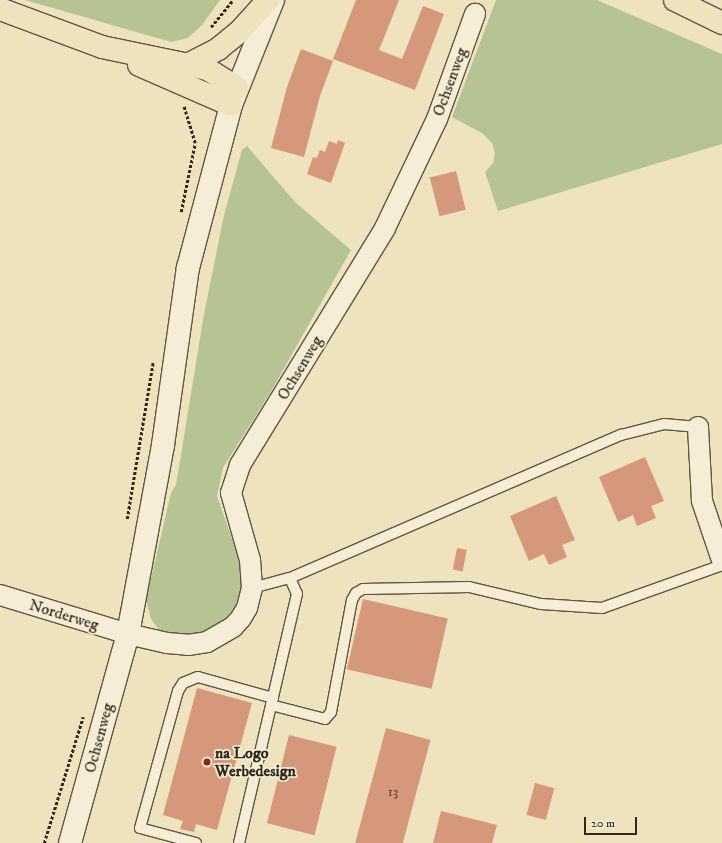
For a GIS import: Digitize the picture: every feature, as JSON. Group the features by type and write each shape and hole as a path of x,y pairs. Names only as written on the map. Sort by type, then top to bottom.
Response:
{"highway":[{"path":"189,64 218,49 240,31 268,0"},
{"path":"675,0 722,23"},
{"path":"3,9 102,47 185,86 234,97"},
{"path":"102,47 164,62 189,64 207,69 234,97"}],"main road":[{"name":"Ochsenweg","path":"70,843 128,634 163,445 188,268 234,97 273,0"}],"street":[{"name":"Ochsenweg","path":"128,634 167,643 188,645 207,642 233,627 248,608 252,588 250,560 231,493 240,465 385,228 437,119 475,14"},
{"path":"698,427 702,501 722,560"},
{"name":"Norderweg","path":"0,595 128,634"}],"lane":[{"path":"252,588 290,578 621,435 664,424 698,427"},
{"path":"196,843 140,828 178,691 183,683 198,677 326,719 331,712 352,600 356,593 363,589 469,587 541,604 602,608 722,565"},
{"path":"239,843 297,594 290,578"}],"path":[{"path":"209,29 224,14 233,0"},
{"path":"179,220 195,143 182,99 185,86"},
{"path":"126,526 153,361"},
{"path":"44,843 85,710"}],"green space":[{"path":"25,0 220,0 202,25 188,38 171,42"},
{"path":"496,0 597,0 722,54 722,144 498,211 485,172 493,163 495,153 492,143 482,133 452,117"},
{"path":"247,146 295,202 351,250 270,393 223,468 217,496 240,562 241,587 235,609 224,623 199,637 179,637 160,631 151,619 146,600 171,493 176,485 204,314 224,215 242,150"}],"building":[{"path":"356,0 399,0 379,50 402,59 423,6 444,14 415,90 333,59"},
{"path":"301,49 333,61 320,96 304,157 271,148 287,87"},
{"path":"338,140 345,143 331,183 307,174 313,157 317,158 320,150 325,152 329,141 337,144"},
{"path":"456,171 466,210 439,216 430,178"},
{"path":"645,457 664,501 651,506 656,518 637,526 633,515 618,522 599,477"},
{"path":"556,496 575,540 562,545 567,557 549,565 544,554 529,561 510,516"},
{"path":"457,548 467,550 463,572 453,570"},
{"path":"363,599 448,619 432,689 347,669"},
{"name":"na Logo Werbedesign","path":"197,688 252,703 217,830 196,824 194,832 180,829 183,821 163,815"},
{"path":"386,728 430,740 403,843 355,843"},
{"path":"289,735 337,747 315,835 267,823"},
{"path":"535,783 554,788 546,820 526,815"},
{"path":"441,811 497,825 492,843 433,843"}],"place":[{"name":"na Logo Werbedesign","path":"207,762"}]}
